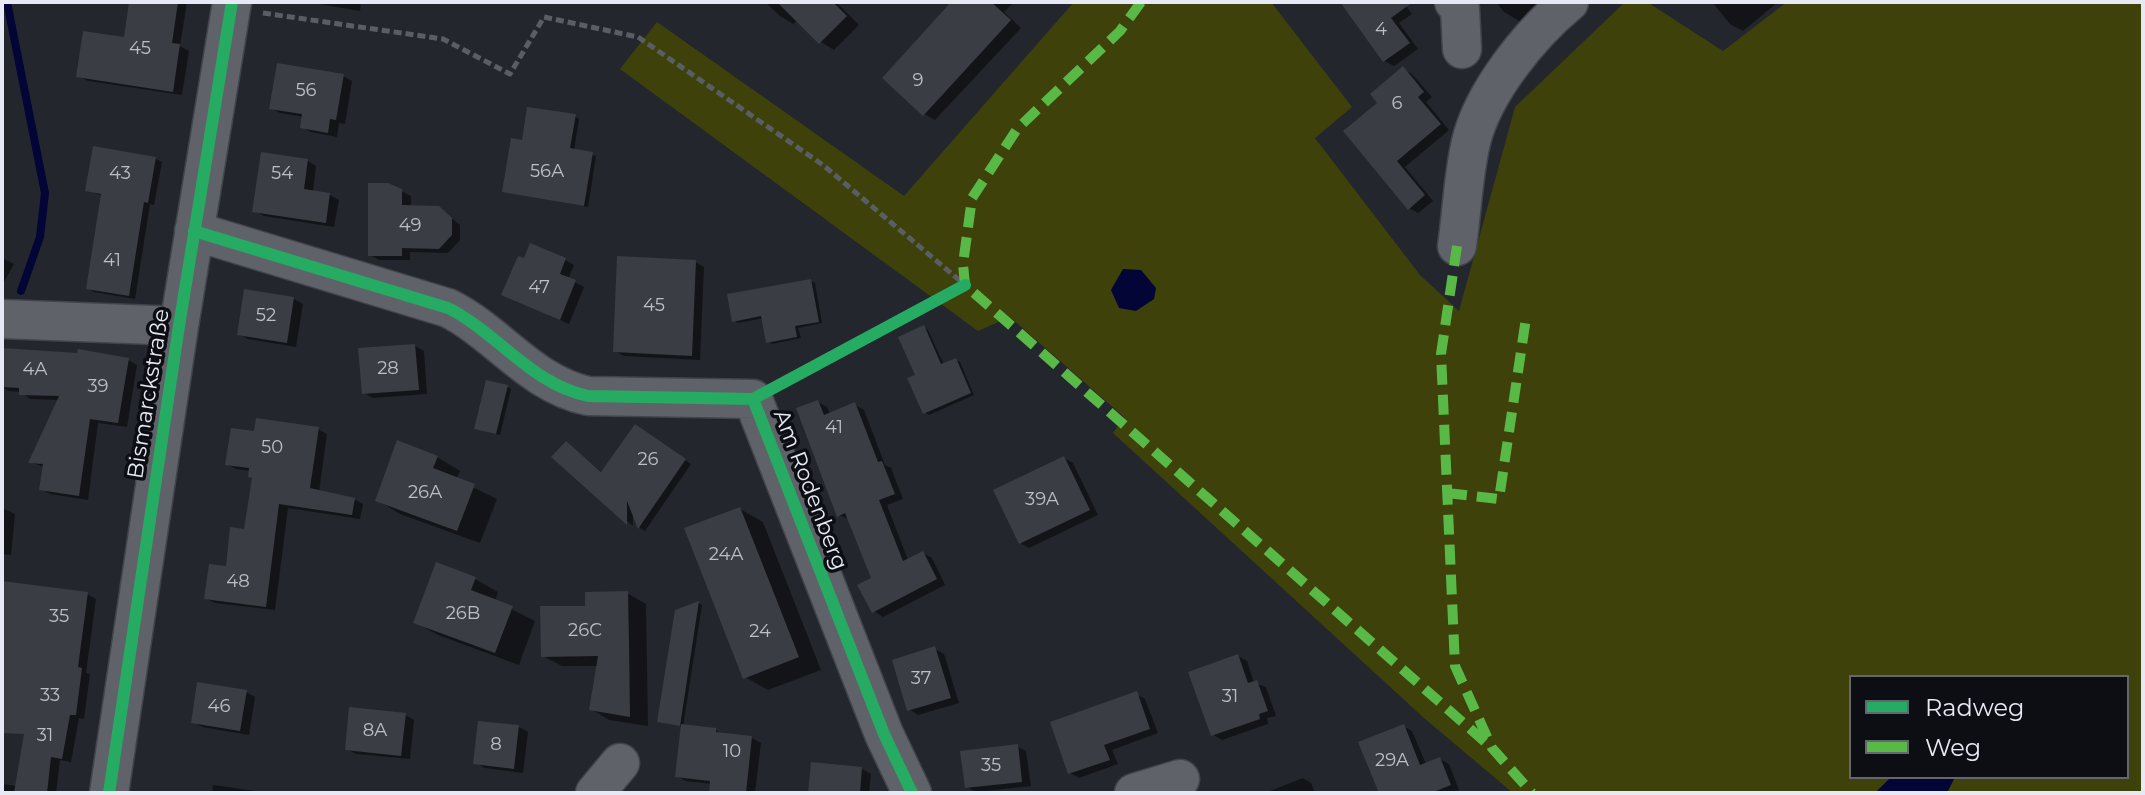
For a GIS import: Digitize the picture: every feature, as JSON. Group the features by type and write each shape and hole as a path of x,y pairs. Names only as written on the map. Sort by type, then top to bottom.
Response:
{"street":[{"path":"1454,2 1460,9 1462,49"},
{"path":"1457,246 1472,140 1496,83 1569,2"},
{"name":"Bismarckstraße","path":"109,793 179,326 232,5"},
{"name":"Am Rodenberg","path":"194,231 448,308 470,319 543,379 566,391 588,396 753,399 884,734 912,793"},
{"path":"2,319 179,326"},
{"path":"595,793 620,763"},
{"path":"1134,793 1180,779"}],"path":[{"path":"232,5 443,39 510,74 544,17 638,37 823,165 965,285"}],"shaded area":[{"path":"1074,2 1271,2 1352,107 1315,138 1420,275 1459,311 1515,107 1625,2 1647,2 1723,51 1787,2 2143,2 2143,793 1513,793 1424,718 1113,433 1124,417 1010,317 978,331 620,69 657,22 904,196"},
{"path":"1123,269 1141,270 1156,288 1154,299 1136,311 1119,308 1111,290"},
{"path":"1889,779 1954,779 1947,793 1875,793"}],"building":[{"path":"129,2 178,2 172,43 180,44 173,92 76,77 83,31 124,37"},
{"path":"777,2 833,2 847,16 819,44"},
{"path":"951,2 991,2 1011,20 923,116 882,78"},
{"path":"1340,2 1413,2 1391,18 1410,43 1383,62"},
{"path":"277,63 344,74 336,120 330,119 328,133 300,128 302,114 269,109"},
{"path":"1403,66 1424,92 1418,97 1441,124 1397,161 1425,195 1408,210 1343,131 1377,103 1370,94"},
{"path":"527,107 576,114 570,148 593,152 584,206 502,192 511,138 522,140"},
{"path":"93,146 156,157 148,203 144,202 129,296 86,289 101,194 85,191"},
{"path":"261,152 308,159 304,189 330,193 326,223 252,212"},
{"path":"368,183 388,183 402,189 402,205 439,206 452,218 452,235 439,249 402,248 402,256 368,256"},
{"path":"530,243 566,258 560,274 576,280 560,320 501,295 518,256 524,258"},
{"path":"617,256 696,260 692,356 613,352"},
{"path":"811,279 819,322 795,326 797,337 766,343 761,316 732,322 727,294"},
{"path":"244,289 294,297 287,343 237,335"},
{"path":"924,325 941,364 956,358 971,393 923,414 907,378 915,375 898,337"},
{"path":"415,344 419,390 362,394 358,348"},
{"path":"2,348 77,353 78,349 129,358 118,423 90,419 79,496 39,490 43,464 28,463 59,396 19,395 19,388 2,387"},
{"path":"486,380 508,385 496,434 474,429"},
{"path":"818,400 824,415 855,402 878,462 882,461 895,494 879,500 903,561 923,551 937,579 872,613 857,585 871,578 845,513 837,517 796,408"},
{"path":"256,418 319,427 310,488 355,498 352,515 279,504 266,607 204,599 209,564 226,566 230,527 244,529 252,478 248,477 249,468 225,465 231,428 254,431"},
{"path":"635,424 686,459 638,529 627,501 627,525 551,457 566,441 601,472"},
{"path":"397,440 438,456 433,468 475,484 457,531 375,501"},
{"path":"1064,456 1090,510 1019,544 993,490"},
{"path":"740,507 799,657 743,679 684,528"},
{"path":"436,562 476,577 471,590 513,606 495,653 413,623"},
{"path":"2,581 88,592 78,667 82,668 76,715 70,715 62,759 51,757 47,793 14,793 24,734 2,733"},
{"path":"628,591 630,717 589,710 598,656 541,657 540,606 585,606 585,592"},
{"path":"699,601 680,726 657,722 675,610"},
{"path":"935,646 951,698 907,711 892,660"},
{"path":"1238,654 1248,683 1257,680 1268,711 1259,714 1260,719 1211,736 1188,672"},
{"path":"197,682 247,690 240,731 191,723"},
{"path":"1137,691 1150,729 1104,745 1110,760 1068,774 1050,722"},
{"path":"349,707 406,713 401,756 345,750"},
{"path":"478,721 519,725 514,769 473,764"},
{"path":"681,724 752,736 746,793 709,793 710,781 675,777"},
{"path":"1404,724 1420,765 1440,757 1451,785 1431,793 1379,793 1358,742"},
{"path":"1018,744 1022,782 965,788 960,751"},
{"path":"811,762 862,767 860,793 808,793"}],"waterway":[{"path":"7,2 45,193 40,237 21,291"}],"marked path":[{"path":"1141,2 1120,31 1017,129 972,198 963,264 965,285 1492,748"},
{"path":"1457,246 1441,354 1455,666 1492,748 1532,793"},
{"path":"1447,493 1499,499 1526,318"}],"cycle path":[{"path":"109,793 179,326 232,2"},
{"path":"194,231 448,308 466,318 549,381 588,396 753,399 965,285"},
{"path":"753,399 884,734 912,793"}]}
